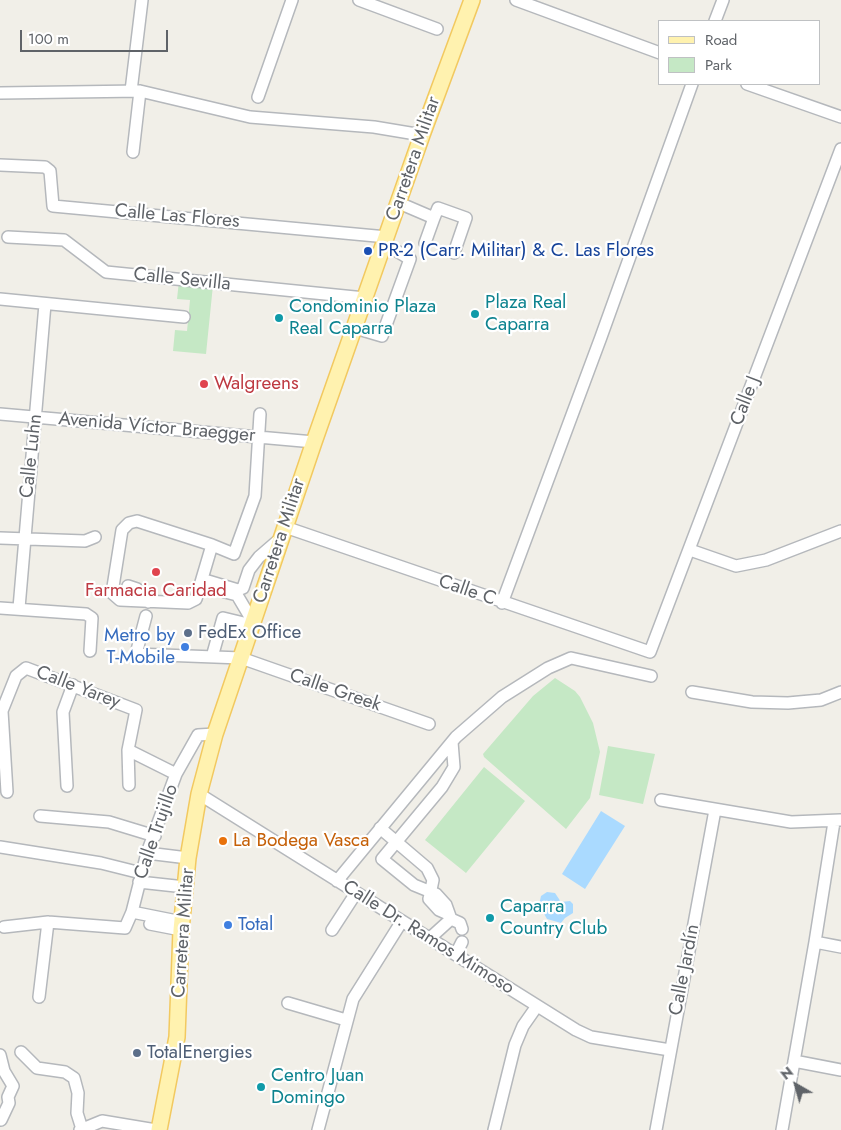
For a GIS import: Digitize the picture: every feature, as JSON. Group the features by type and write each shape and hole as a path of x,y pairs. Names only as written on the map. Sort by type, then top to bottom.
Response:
{"main road":[{"name":"Carretera Militar","path":"157,1130 177,1037 182,926 188,858 199,794 215,734 314,442 422,135 472,0"}],"street":[{"path":"133,152 135,91 142,0"},
{"path":"258,97 292,0"},
{"path":"359,0 438,29"},
{"path":"516,0 658,51"},
{"path":"715,20 723,0"},
{"path":"502,603 602,337 692,85"},
{"path":"750,85 841,117"},
{"path":"0,93 135,91 250,117 374,127 422,135"},
{"name":"Calle J","path":"650,652 841,149"},
{"name":"Calle Las Flores","path":"0,165 45,167 50,171 53,206 386,241"},
{"path":"399,203 434,218"},
{"path":"425,243 438,208 466,218 454,252"},
{"name":"Calle Sevilla","path":"8,238 64,240 106,272 365,298"},
{"path":"355,328 382,336 410,259 386,241"},
{"path":"0,299 184,317"},
{"name":"Calle Luhn","path":"19,608 45,304"},
{"name":"Avenida Víctor Braegger","path":"0,414 314,442"},
{"path":"212,545 196,599 188,603 118,600 112,593 121,583 122,530 133,521 148,524 212,545 234,554 255,496 260,414"},
{"path":"690,550 736,566 766,560 841,531"},
{"path":"201,582 208,581 238,590 242,588 249,570 283,532"},
{"name":"Calle C","path":"283,532 650,652"},
{"path":"0,538 85,541 95,537"},
{"path":"201,582 210,587 237,595 253,623"},
{"path":"121,583 137,589 148,602"},
{"path":"0,608 86,614 92,618 90,651"},
{"name":"Calle Greek","path":"146,616 136,654 240,658 429,724"},
{"path":"212,657 223,618 253,623"},
{"path":"337,881 452,742 502,697 548,668 571,658 651,676"},
{"name":"Calle Yarey","path":"7,792 2,711 16,676 26,668 136,710 128,750"},
{"path":"67,786 63,712 73,685"},
{"path":"692,692 752,702 788,703 820,700 841,692"},
{"name":"Calle Trujillo","path":"130,915 147,853 155,836 176,774 198,735 215,734"},
{"path":"452,742 454,767 442,787 382,859 414,885 436,894 446,905 449,917 460,923 462,929"},
{"path":"129,785 128,750 176,774"},
{"name":"Calle Dr. Ramos Mimoso","path":"199,794 576,1030 591,1036 670,1050"},
{"path":"661,800 791,822 837,821 782,1130"},
{"name":"Calle Jardín","path":"656,1130 715,810"},
{"path":"40,816 110,822 155,836"},
{"path":"380,828 427,868 433,880 429,892"},
{"path":"0,847 101,863 140,877 185,887"},
{"path":"147,853 188,858"},
{"path":"332,930 356,893"},
{"path":"130,915 146,923 182,926"},
{"path":"130,915 182,926"},
{"path":"4,926 48,922 125,928 130,915"},
{"path":"430,938 449,917"},
{"path":"318,1130 353,999 402,921"},
{"path":"39,997 48,922"},
{"path":"456,954 462,942"},
{"path":"815,942 841,947"},
{"path":"288,1003 346,1020"},
{"path":"494,1130 515,1045 523,1026 537,1006"},
{"path":"21,1052 37,1068 65,1072 74,1078 78,1093 77,1113 81,1129 102,1122 157,1130"},
{"path":"0,1055 4,1071 13,1086 8,1097 9,1103 2,1123"},
{"path":"794,1061 841,1070"}],"green space":[{"path":"179,281 213,285 206,354 173,351 175,330 187,331 190,300 177,299"},
{"path":"555,678 575,691 580,697 593,723 600,752 590,798 566,829 484,757 483,754 533,696"},
{"path":"608,746 655,754 643,804 599,795"},
{"path":"484,767 525,801 466,873 425,840"}],"water":[{"path":"601,811 625,826 585,889 562,874"},
{"path":"547,892 555,893 561,902 570,901 573,904 573,913 561,923 547,919 539,905 541,896"}],"place":[{"name":"PR-2 (Carr. Militar) & C. Las Flores","path":"368,251"},
{"name":"Plaza Real Caparra","path":"475,314"},
{"name":"Condominio Plaza Real Caparra","path":"279,318"},
{"name":"Walgreens","path":"204,384"},
{"name":"Farmacia Caridad","path":"156,572"},
{"name":"FedEx Office","path":"188,633"},
{"name":"Metro by T-Mobile","path":"185,647"},
{"name":"La Bodega Vasca","path":"223,841"},
{"name":"Caparra Country Club","path":"490,918"},
{"name":"Total","path":"228,925"},
{"name":"TotalEnergies","path":"137,1053"},
{"name":"Centro Juan Domingo","path":"261,1087"}]}
